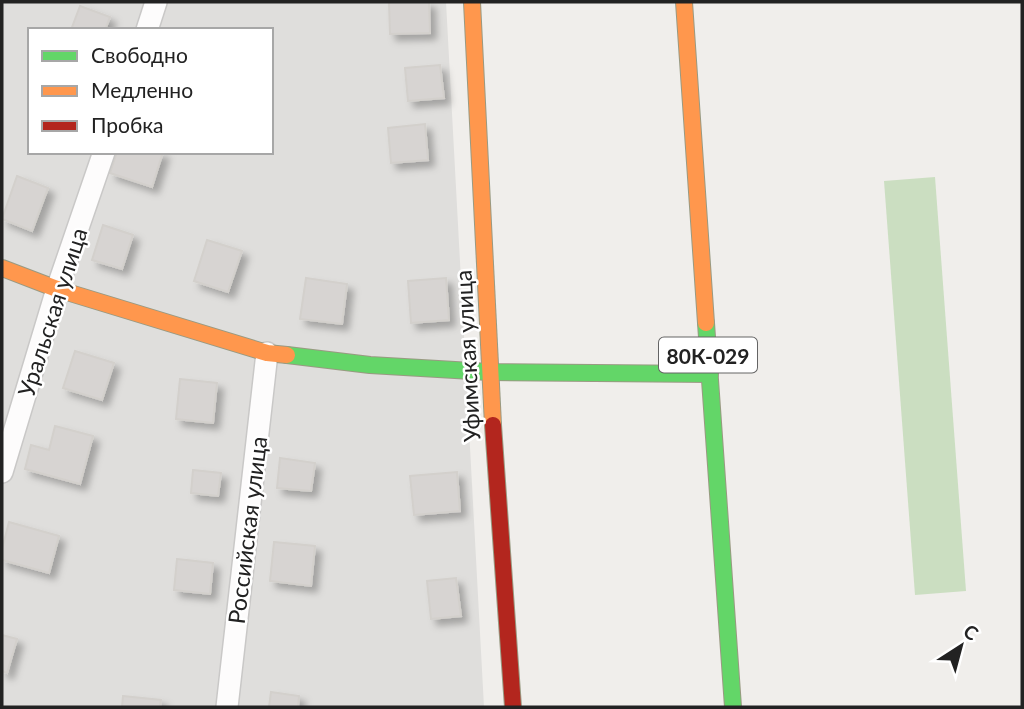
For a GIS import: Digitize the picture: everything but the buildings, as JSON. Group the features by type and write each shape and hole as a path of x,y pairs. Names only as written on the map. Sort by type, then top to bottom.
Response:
{"street":[{"path":"148,28 156,2"},
{"name":"Уфимская улица","path":"472,2 489,372 513,707"},
{"name":"80К-029","path":"684,2 733,707"},
{"name":"Уральская улица","path":"2,472 57,289 103,154"},
{"path":"2,268 57,289 267,353 370,365 489,372 710,374"},
{"name":"Российская улица","path":"227,707 267,353"}],"shaded area":[{"path":"2,2 446,2 484,707 2,707"}],"green space":[{"path":"935,177 966,591 915,595 884,181"}],"traffic: fast":[{"path":"706,323 733,707"},
{"path":"287,355 370,365 489,372 710,374"}],"traffic: slow":[{"path":"472,2 493,425"},
{"path":"684,2 706,323"},
{"path":"2,268 57,289 267,353 287,355"}],"traffic: jam":[{"path":"493,425 513,707"}]}
